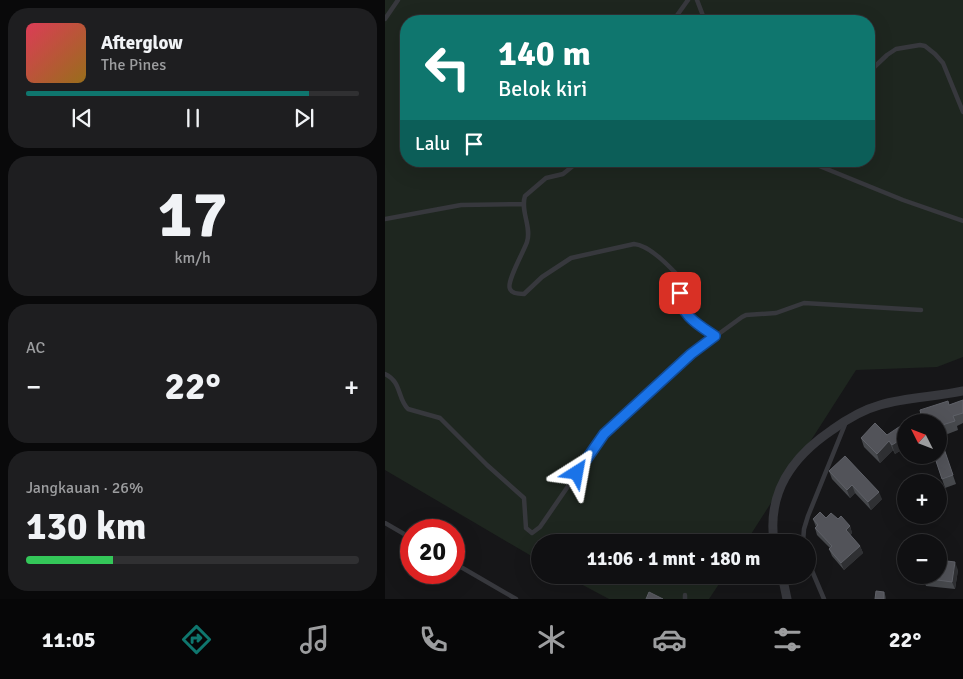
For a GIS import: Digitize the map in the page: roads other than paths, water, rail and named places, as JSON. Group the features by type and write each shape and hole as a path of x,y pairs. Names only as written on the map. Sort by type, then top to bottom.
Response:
{"street":[{"path":"774,534 774,509 777,495 786,475 814,444 847,419 868,409 896,401 963,391"},
{"path":"784,584 787,599"}],"lane":[{"path":"385,18 398,0"},
{"path":"677,15 687,0"},
{"path":"697,0 703,15"},
{"path":"875,66 896,48 925,46 943,63 963,112"},
{"path":"572,167 563,174 546,178 524,198 523,204 528,235 509,286 513,292 520,294 527,292 542,277 571,258 639,244 648,249 683,281 679,296 687,314 715,336"},
{"path":"822,167 903,200 963,221"},
{"path":"385,220 461,205 523,204"},
{"path":"385,374 392,378 397,385 408,409 440,418 487,465 521,495 525,502 527,528 532,533 540,527 604,434 691,354 746,315 776,313 804,303 921,310"},
{"path":"804,534 808,516 847,419"},
{"path":"385,523 400,532"},
{"path":"465,569 515,599"},
{"path":"816,580 824,599"}]}
